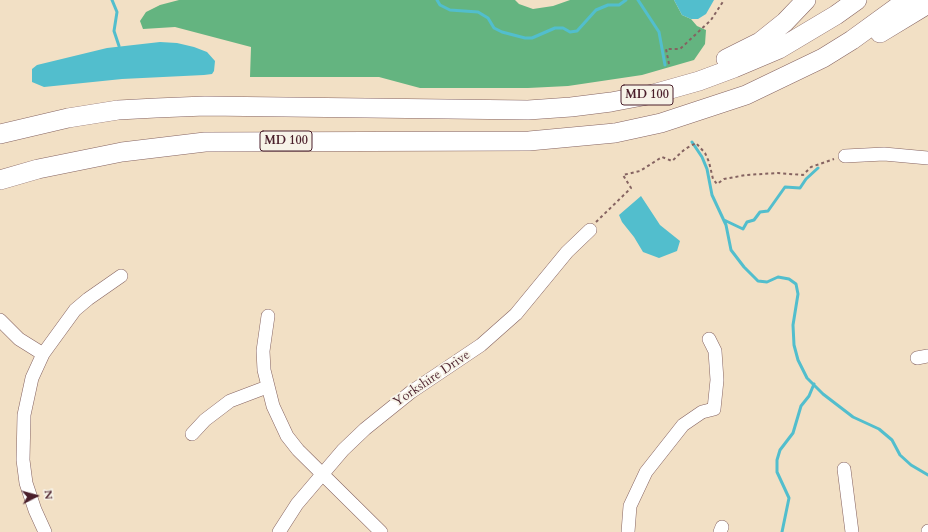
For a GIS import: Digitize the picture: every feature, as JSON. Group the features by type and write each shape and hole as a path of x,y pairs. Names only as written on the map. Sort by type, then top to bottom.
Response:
{"highway":[{"path":"416,109 528,106 571,102 650,83 730,58 760,42 785,22 806,0"},
{"name":"MD 100","path":"0,134 68,118 118,110 156,108 205,106 528,110 564,108 611,102 653,94 699,81 734,68 779,49 836,15 857,0"},
{"name":"MD 100","path":"0,180 38,169 122,152 205,142 529,142 575,138 661,123 746,95 790,75 852,40 907,0"},
{"path":"790,75 838,56 881,33 928,4"}],"street":[{"path":"845,156 884,154 928,158"},
{"name":"Yorkshire Drive","path":"279,532 297,504 343,450 385,411 481,346 516,314 567,252 590,230"},
{"path":"45,532 34,510 26,483 22,438 27,396 43,354 75,310 121,276"},
{"path":"268,316 263,351 267,387 273,406 287,436 322,475 381,532"},
{"path":"0,320 19,339 43,354"},
{"path":"628,532 630,506 646,472 683,425 702,412 714,409 717,380 714,351 709,339"},
{"path":"192,434 210,415 230,401 267,387"},
{"path":"844,469 852,532"}],"path":[{"path":"669,64 666,49 680,50 711,20 724,0"},
{"path":"590,230 631,188 623,175 640,171 662,157 672,161 685,149 696,143 709,162 713,179 717,184 724,179 746,175 804,175 811,167 845,156"}],"green space":[{"path":"179,0 515,0 519,4 533,9 553,6 570,0 674,0 682,15 691,19 697,26 706,30 705,44 694,60 642,75 568,86 528,88 420,88 379,77 250,77 251,47 175,27 143,29 140,21 146,12 160,5"}],"water":[{"path":"674,0 714,0 706,14 698,19 691,19 682,15"},
{"path":"160,42 177,43 207,52 215,61 214,71 212,74 204,75 122,79 44,87 32,82 32,69 37,65 107,48"},
{"path":"641,196 660,225 680,241 677,251 659,258 643,252 634,237 622,222 619,215"}],"waterway":[{"path":"112,0 117,12 114,31 119,46"},
{"path":"437,0 440,5 450,10 478,12 488,18 494,28 502,32 525,38 532,38 555,28 563,28 570,32 577,31 596,10 608,5 619,5 626,0"},
{"path":"638,0 659,32 665,65"},
{"path":"692,142 702,157 707,169 712,195 726,225 731,250 744,267 758,281 767,282 778,277 789,279 796,284 798,294 793,325 794,345 798,360 807,378 823,394 853,417 879,429 892,440 900,455 911,465 928,475"},
{"path":"724,220 743,229 747,222 754,220 760,212 768,211 785,187 800,188 806,179 818,168"},
{"path":"782,532 789,498 777,472 777,460 780,450 793,433 801,406 809,396 814,384"}]}
